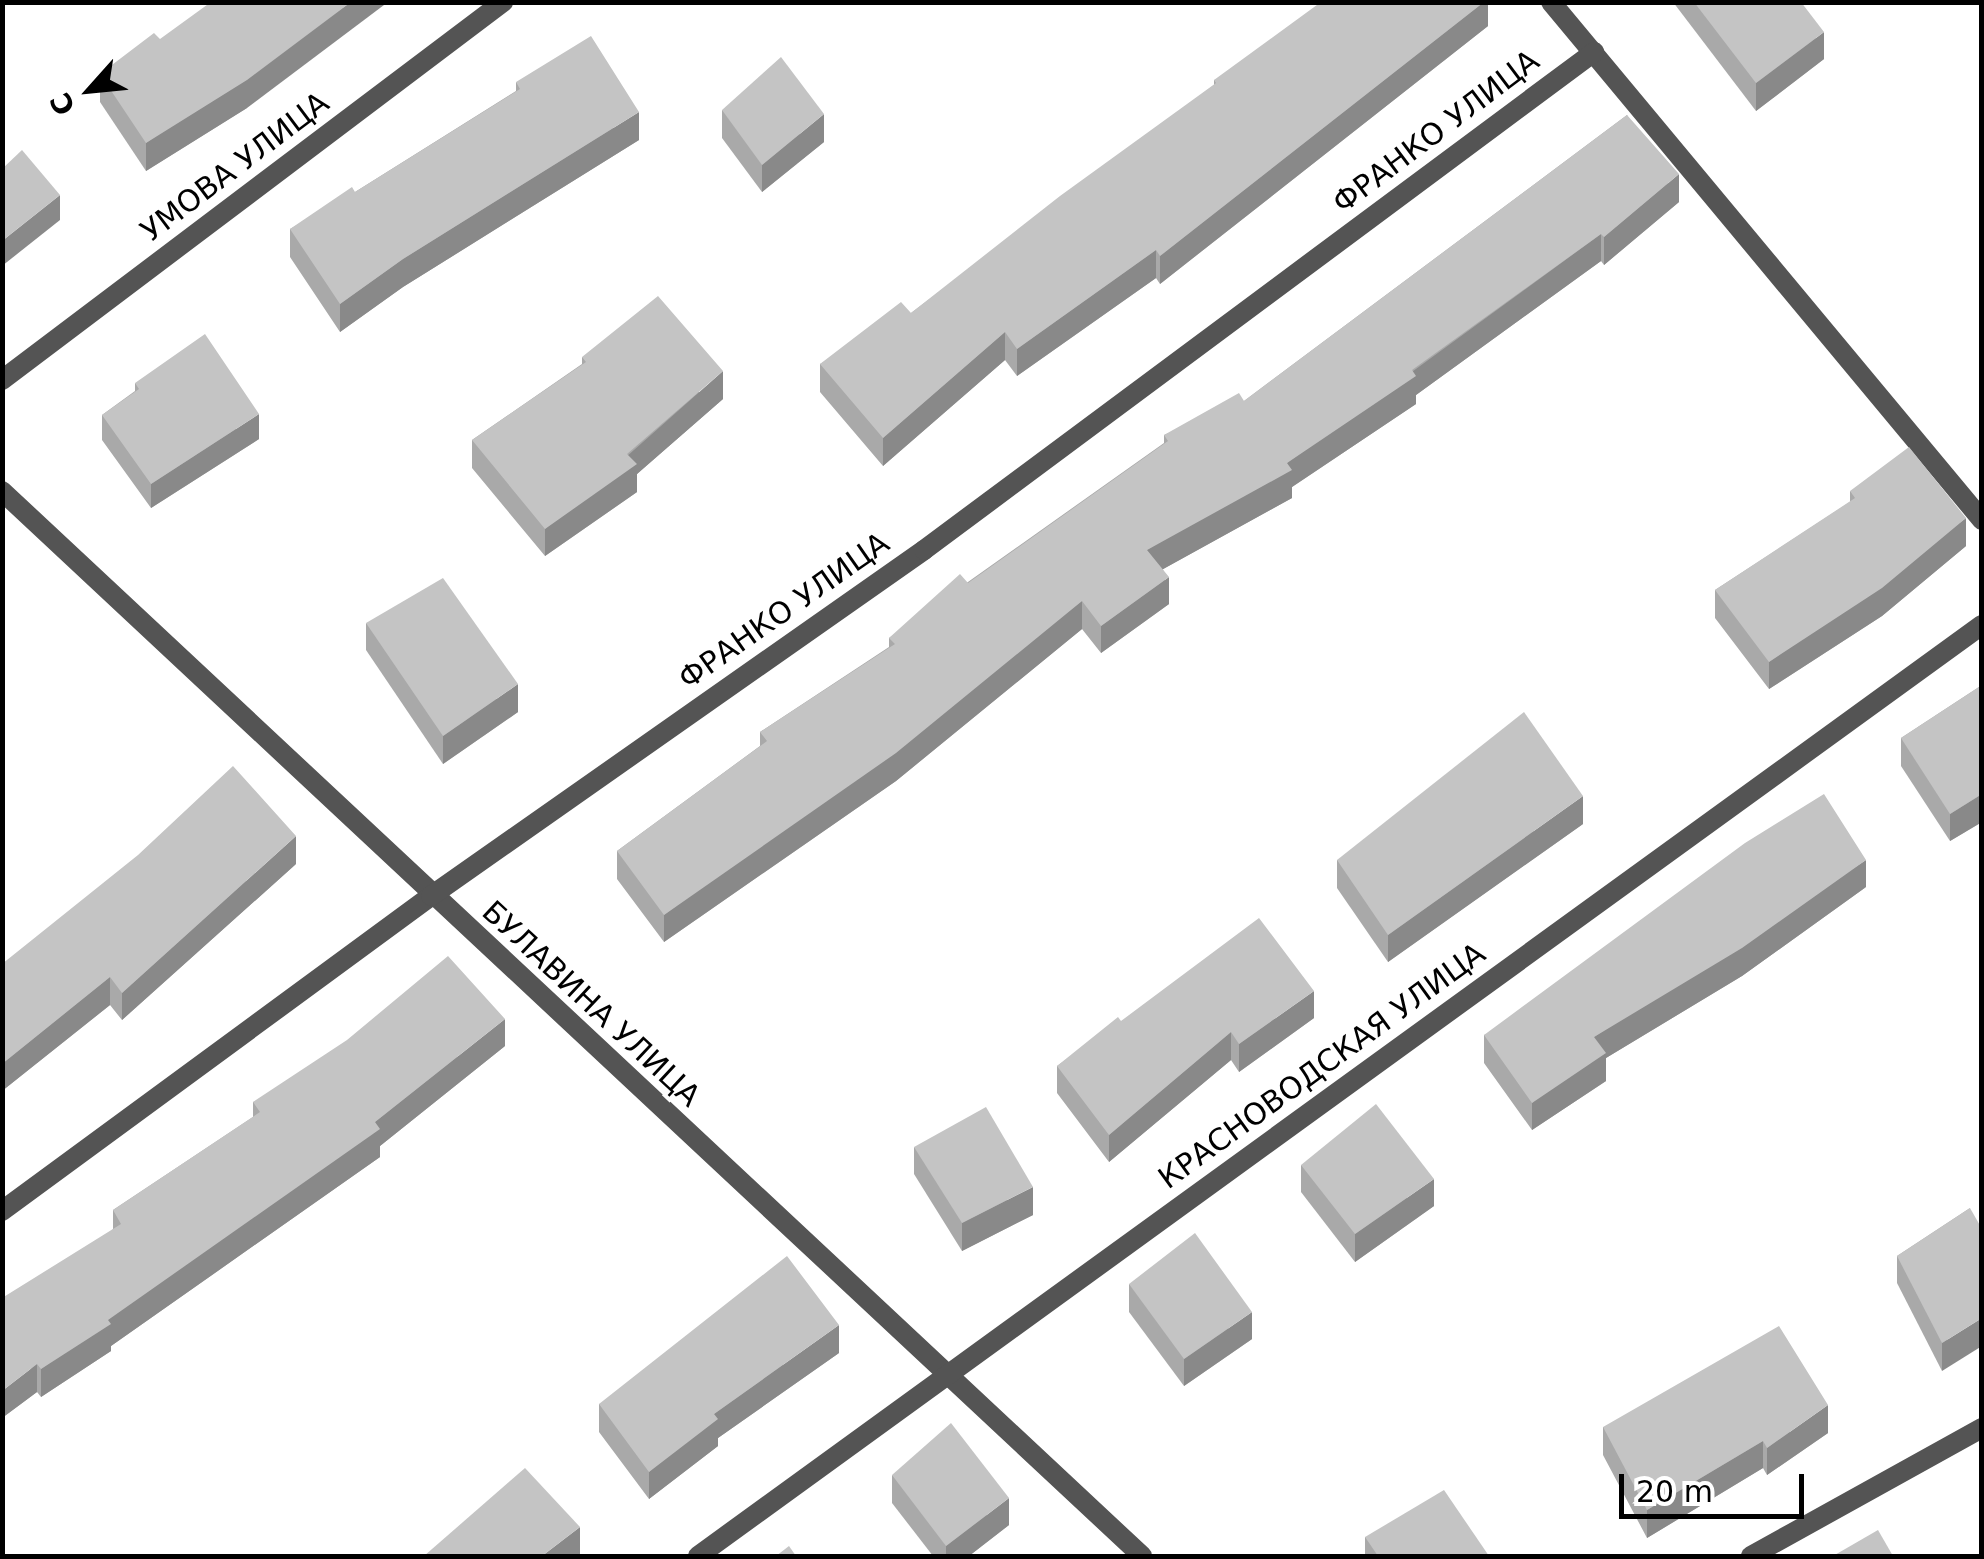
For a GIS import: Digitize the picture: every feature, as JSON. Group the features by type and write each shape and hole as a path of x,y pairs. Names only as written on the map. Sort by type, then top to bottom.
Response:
{"street":[{"name":"УМОВА УЛИЦА","path":"2,380 503,2"},
{"path":"1551,2 1982,520"},
{"name":"ФРАНКО УЛИЦА","path":"2,1211 431,896 924,550 1594,52"},
{"name":"БУЛАВИНА УЛИЦА","path":"2,491 431,896 1142,1556"},
{"name":"КРАСНОВОДСКАЯ УЛИЦА","path":"698,1556 1982,625"},
{"path":"1750,1556 1982,1428"}],"building":[{"path":"211,2 351,2 247,80 146,143 100,74 154,33 160,39"},
{"path":"1321,2 1484,2 1160,256 1156,250 1017,349 1005,332 883,438 820,364 901,302 911,313 1060,196"},
{"path":"1694,2 1801,2 1824,32 1756,83"},
{"path":"591,36 639,112 403,259 340,304 290,229 352,187 355,192 520,89 516,82"},
{"path":"781,57 824,114 762,165 722,110"},
{"path":"1627,115 1679,174 1604,237 1601,234 1412,370 1416,376 1287,463 1292,470 1147,550 1169,577 1101,626 1082,601 896,753 664,915 617,851 767,741 760,732 895,644 889,638 960,574 968,583 1168,441 1164,435 1239,393 1244,401"},
{"path":"22,150 60,195 2,241 2,169"},
{"path":"658,296 723,371 627,454 637,464 545,529 472,440 586,362 582,357"},
{"path":"205,334 259,414 151,484 102,415 139,389 135,383"},
{"path":"1909,447 1966,518 1882,588 1769,662 1715,590 1855,498 1850,491"},
{"path":"443,578 518,684 443,736 366,623"},
{"path":"1982,685 1982,794 1950,814 1901,738"},
{"path":"1524,712 1583,796 1388,935 1337,860"},
{"path":"233,766 296,836 122,993 110,977 2,1064 2,964 138,855"},
{"path":"1824,794 1866,860 1742,948 1594,1037 1606,1053 1532,1103 1484,1035 1745,843"},
{"path":"1259,918 1314,991 1239,1044 1231,1032 1109,1135 1057,1066 1118,1017 1121,1021"},
{"path":"448,956 505,1019 375,1122 380,1129 108,1320 111,1324 41,1369 37,1364 2,1391 2,1298 121,1224 113,1210 260,1112 253,1102 347,1040"},
{"path":"1376,1104 1434,1179 1355,1234 1301,1165"},
{"path":"986,1107 1033,1187 962,1223 914,1147"},
{"path":"1970,1208 1982,1229 1982,1318 1942,1343 1897,1256"},
{"path":"1195,1233 1252,1312 1184,1359 1129,1284"},
{"path":"787,1256 839,1325 714,1414 718,1419 649,1472 599,1404"},
{"path":"1779,1326 1828,1405 1767,1448 1763,1441 1647,1510 1603,1427"},
{"path":"951,1423 1009,1498 946,1546 892,1475"},
{"path":"525,1468 580,1527 542,1556 424,1556"},
{"path":"1444,1490 1489,1556 1378,1556 1365,1537"},
{"path":"1878,1530 1893,1556 1833,1556"},
{"path":"789,1546 796,1556 776,1556"}]}
